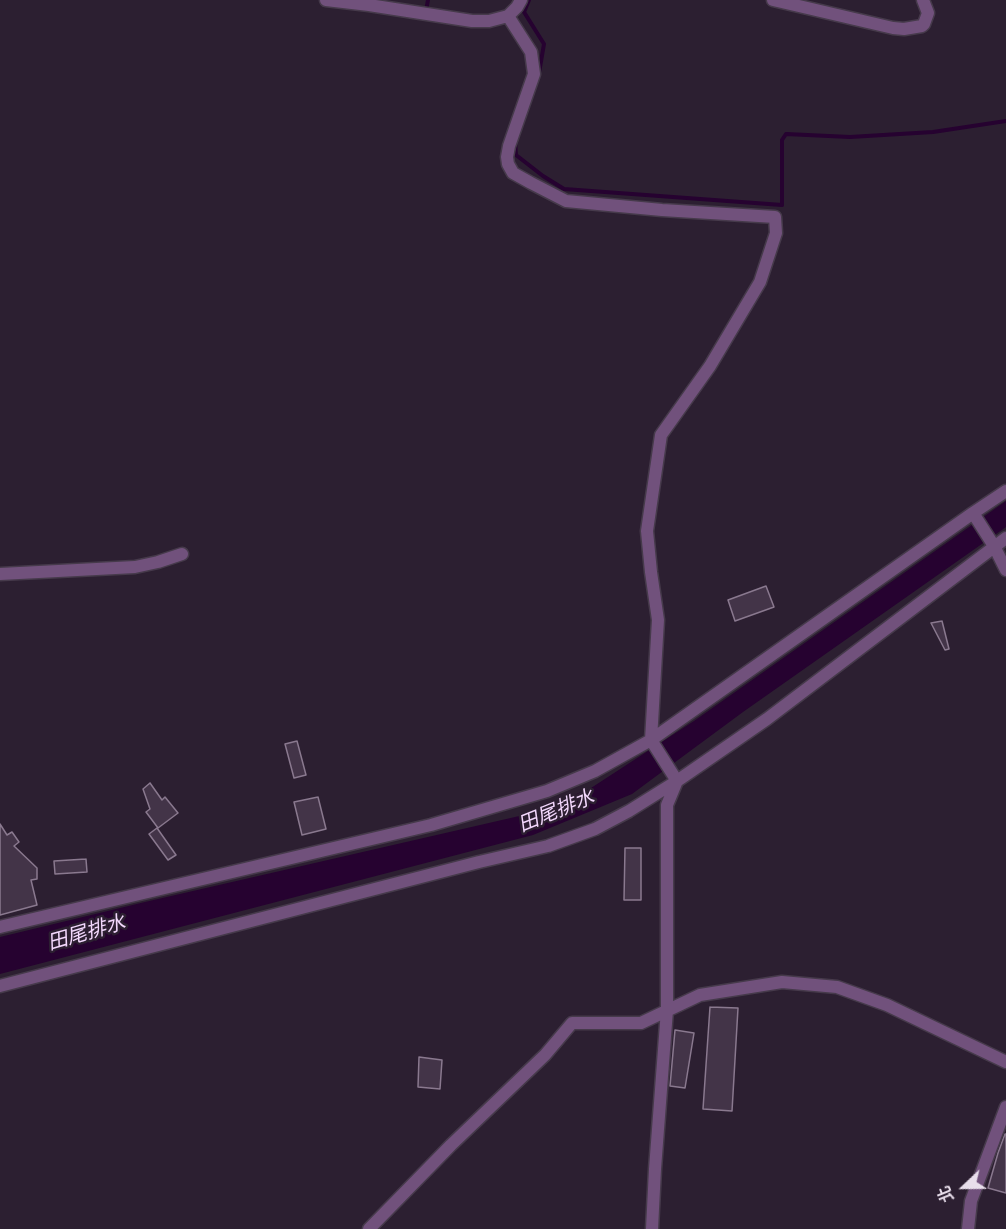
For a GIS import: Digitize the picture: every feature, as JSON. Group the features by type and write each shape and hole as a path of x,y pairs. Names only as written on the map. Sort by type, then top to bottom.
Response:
{"street":[{"path":"326,0 472,21 489,21 508,16 521,0"},
{"path":"773,0 904,29 924,24 928,13 923,0"},
{"path":"508,16 531,52 534,74 509,146 508,164 513,173 566,201 775,217 776,233 760,282 710,366 661,435 647,531 658,620 651,741 677,781"},
{"path":"0,927 431,825 547,791 595,771 651,741 1006,491"},
{"path":"973,513 1006,570"},
{"path":"0,986 548,846 595,829 677,781 766,719 1006,538"},
{"path":"0,574 135,567 182,554"},
{"path":"652,1229 667,1010 667,805 677,781"},
{"path":"369,1229 545,1055 572,1023 641,1023 700,995 782,982 837,987 887,1005 1006,1062"},
{"path":"968,1229 971,1201 1006,1107"}],"water":[{"name":"田尾排水","path":"1006,501 1006,527 743,712 632,794 533,835 0,974 0,937 528,814 591,788 694,721"}],"building":[{"path":"766,586 774,607 735,621 728,600"},
{"path":"942,621 949,649 945,650 931,623"},
{"path":"297,741 306,775 294,778 285,744"},
{"path":"150,783 162,800 165,797 178,813 158,828 146,812 150,809 143,789"},
{"path":"318,797 326,829 302,835 294,802"},
{"path":"0,824 7,835 12,832 19,842 14,846 37,868 37,879 31,880 37,905 0,915"},
{"path":"157,828 176,855 168,860 149,834"},
{"path":"625,848 641,848 641,900 624,900"},
{"path":"86,859 87,872 55,874 54,861"},
{"path":"710,1007 738,1008 732,1111 703,1109"},
{"path":"675,1030 694,1033 685,1088 670,1086"},
{"path":"419,1057 442,1060 440,1089 418,1087"},
{"path":"1006,1134 1006,1193 988,1188"}],"waterway":[{"path":"426,11 428,0"},
{"path":"529,0 524,12 544,44 539,73"},
{"path":"515,142 516,155 564,189 782,205 782,140 786,134 850,137 933,132 1006,121"}]}
